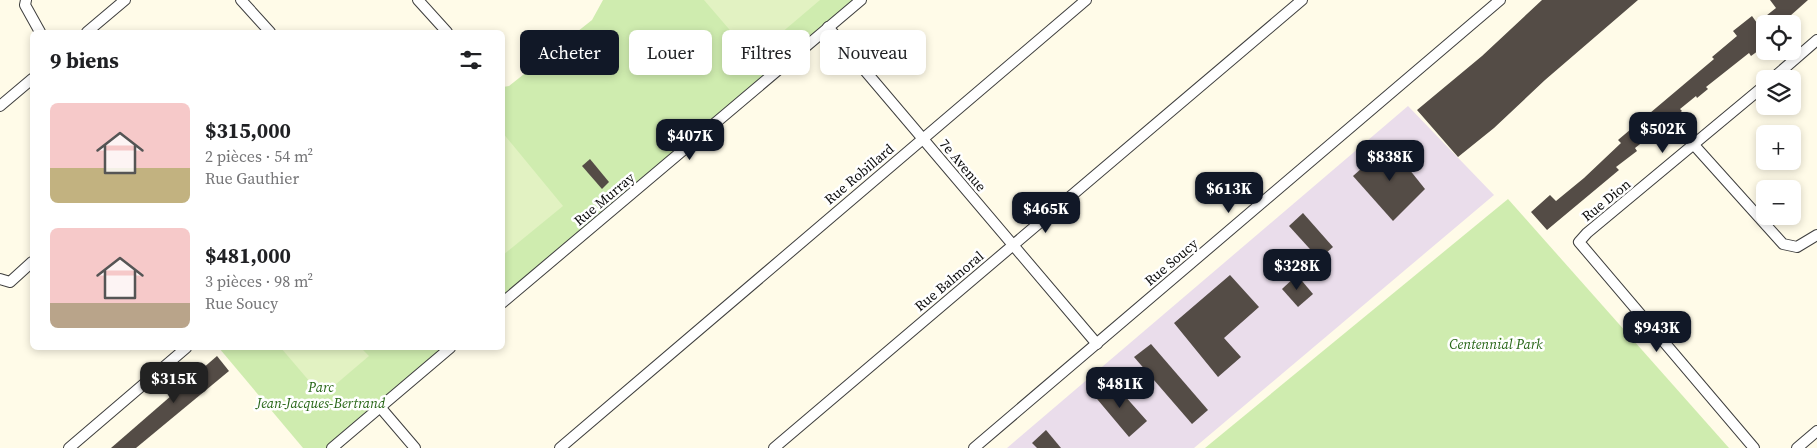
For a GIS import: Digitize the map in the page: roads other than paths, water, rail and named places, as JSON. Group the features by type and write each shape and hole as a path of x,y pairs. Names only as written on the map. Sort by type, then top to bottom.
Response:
{"street":[{"path":"26,0 25,5 39,30"},
{"path":"89,30 125,0"},
{"path":"241,0 268,30"},
{"path":"418,0 445,30"},
{"name":"Rue Murray","path":"505,300 861,0"},
{"name":"Rue Robillard","path":"560,448 1086,0"},
{"name":"Rue Balmoral","path":"774,448 1302,0"},
{"name":"Rue Soucy","path":"974,448 1500,0"},
{"name":"7e Avenue","path":"828,27 1097,344"},
{"path":"1782,70 1817,40"},
{"path":"0,106 30,81"},
{"name":"Rue Dion","path":"1754,448 1579,242 1756,93"},
{"path":"1694,145 1783,244 1797,246 1817,235"},
{"path":"0,279 10,282 30,264"},
{"path":"69,448 184,350"},
{"path":"332,448 448,350"},
{"path":"380,407 415,448"},
{"path":"1797,448 1817,431"}],"park label":[{"name":"Centennial Park","path":"1496,344"},
{"name":"Parc Jean-Jacques-Bertrand","path":"321,396"}]}
